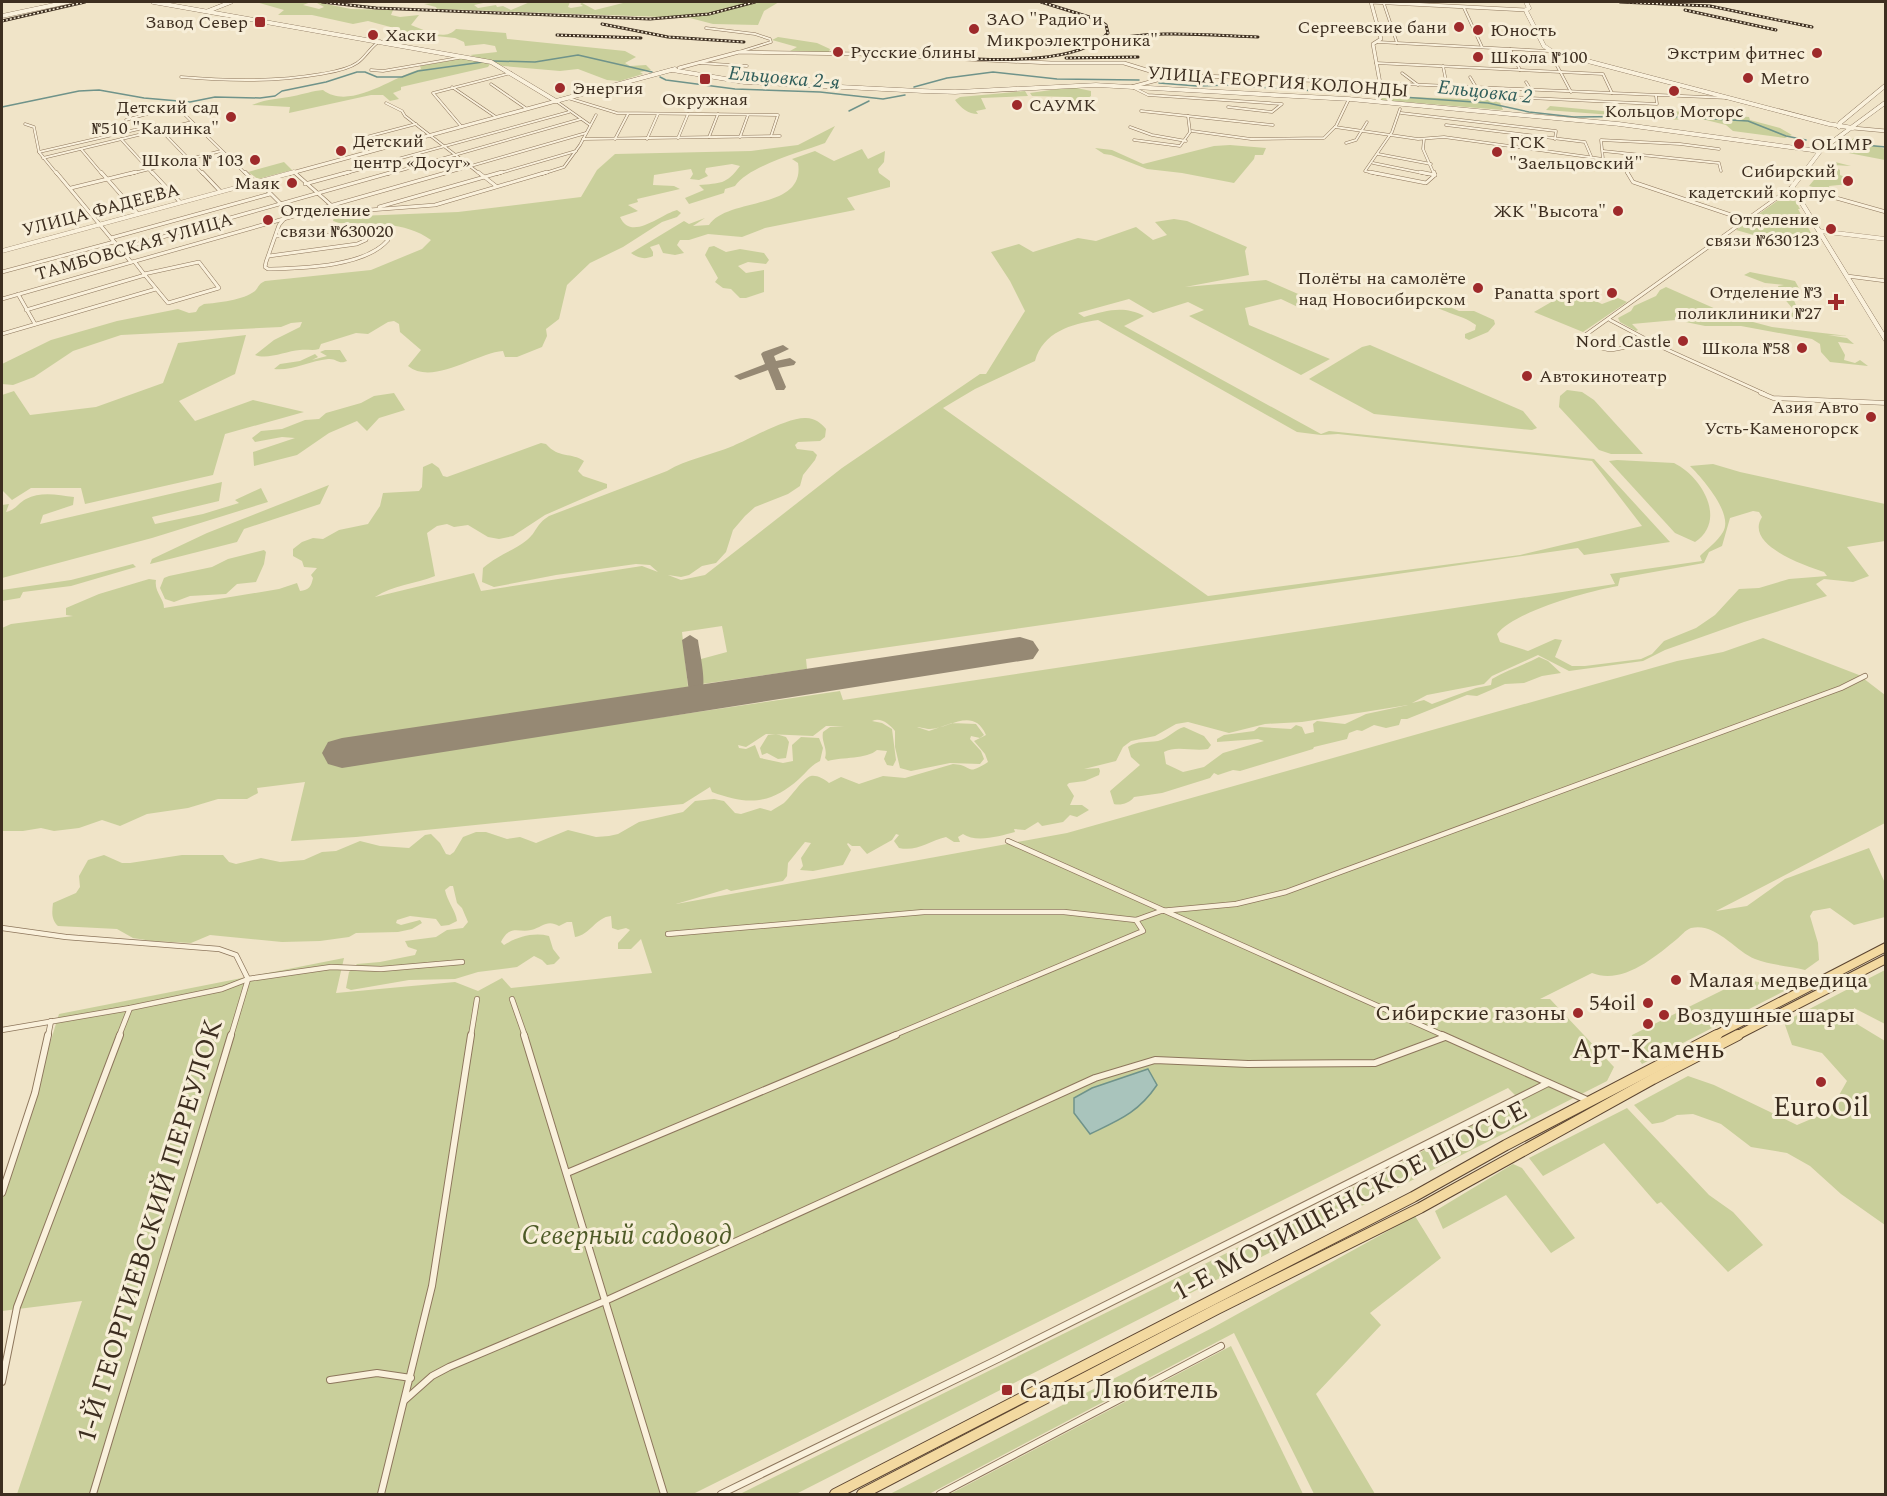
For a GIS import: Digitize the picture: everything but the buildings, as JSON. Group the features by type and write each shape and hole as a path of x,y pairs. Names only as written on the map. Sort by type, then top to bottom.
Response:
{"main road":[{"path":"2,16 68,2"},
{"path":"153,2 491,62 556,101 679,68"},
{"path":"208,11 231,2"},
{"path":"1526,2 1529,8 1526,10 1544,46 1551,51 1853,128"},
{"name":"УЛИЦА ГЕОРГИЯ КОЛОНДЫ","path":"679,68 706,75 768,82"},
{"name":"УЛИЦА ГЕОРГИЯ КОЛОНДЫ","path":"672,70 712,78 955,92 1076,85 1349,99 1631,126 1819,151"},
{"path":"1839,136 1839,126 1886,85"},
{"path":"1886,102 1819,151 1792,187 1886,340"},
{"path":"1781,196 1798,198"},
{"name":"1-Е МОЧИЩЕНСКОЕ ШОССЕ","path":"835,1494 1413,1197 1589,1101 1886,947"},
{"path":"862,1494 1186,1324 1420,1208 1615,1100 1886,959"},
{"path":"1413,1197 1420,1208"}],"street":[{"path":"1380,83 1373,45 1381,39 1369,2 1526,10"},
{"path":"1384,4 1397,44"},
{"path":"1464,8 1482,48"},
{"path":"679,68 771,42 770,39 755,34 706,28"},
{"path":"182,77 225,81 284,80 337,70 357,63 371,46 381,41"},
{"path":"1378,42 1551,51 1571,100"},
{"path":"1510,49 1520,70"},
{"path":"740,52 1124,63 1167,76 1729,98"},
{"path":"371,70 383,71 466,57"},
{"path":"694,63 747,66"},
{"path":"1376,63 1603,74 1612,93"},
{"path":"1443,66 1447,86"},
{"path":"461,126 433,93 510,72"},
{"path":"1151,72 1155,74 1155,79"},
{"path":"1402,74 1418,85"},
{"path":"1131,87 1167,76"},
{"path":"1470,77 1476,87"},
{"path":"1527,82 1531,90"},
{"path":"1144,83 1149,88"},
{"path":"490,84 527,109"},
{"path":"452,87 496,117"},
{"path":"1131,87 1148,95 1280,103 1272,112 1228,107"},
{"path":"1486,96 1657,104 1659,103 1656,96"},
{"path":"568,98 610,112 628,114 778,115 771,136"},
{"path":"1192,131 1262,139 1311,139 1329,135 1349,99"},
{"path":"556,101 590,125"},
{"name":"УЛИЦА ФАДЕЕВА","path":"2,251 556,101"},
{"path":"386,103 402,111 496,186"},
{"path":"1142,111 1273,125"},
{"path":"1435,175 1426,183 1365,171 1373,163 1400,111 1556,130 1555,138"},
{"path":"126,120 150,113 182,112 255,182"},
{"path":"305,184 569,112"},
{"path":"615,140 628,114"},
{"path":"647,138 658,114"},
{"path":"678,138 688,114"},
{"path":"710,137 718,114"},
{"path":"264,180 270,194 292,216 435,205 564,167 576,151 596,115"},
{"path":"740,136 748,115"},
{"path":"1134,140 1177,146 1186,141 1192,131 1193,125 1188,116"},
{"path":"1445,118 1446,125 1585,142 1591,156"},
{"path":"120,249 581,120"},
{"path":"43,158 192,122"},
{"path":"1347,143 1356,140 1367,122"},
{"path":"26,124 34,127 39,152 43,158 71,188 114,242 145,274 168,303 219,288 199,262 145,274 26,310"},
{"path":"355,140 416,124"},
{"path":"39,152 153,125 220,191"},
{"path":"1130,127 1152,135 1186,141"},
{"path":"1335,127 1424,140 1444,137 1591,156 1626,170 1633,183 1746,220"},
{"path":"1853,128 1886,131"},
{"name":"ТАМБОВСКАЯ УЛИЦА","path":"2,299 586,133"},
{"path":"583,139 780,136"},
{"path":"121,139 180,202"},
{"path":"1424,140 1423,149 1435,175"},
{"path":"1603,159 1601,140 1680,144 1719,149"},
{"path":"81,149 138,214"},
{"path":"71,188 221,151"},
{"path":"368,211 576,151"},
{"path":"1603,151 1719,164 1721,171"},
{"path":"1378,154 1431,164"},
{"path":"1373,163 1435,175"},
{"path":"294,172 331,205"},
{"path":"1651,342 1635,343 1622,350 1611,350 1596,345 1584,336 1610,320 1792,187"},
{"path":"111,238 270,194"},
{"path":"1822,194 1885,212"},
{"path":"276,236 381,235 388,240 380,251 358,258 288,268 265,267 279,225 286,218"},
{"path":"1819,231 1886,239"},
{"path":"268,256 357,244 366,240 368,236"},
{"path":"2,272 114,242"},
{"path":"1846,276 1886,281"},
{"path":"2,334 156,289"},
{"path":"18,294 35,324"},
{"path":"1610,320 1651,342 1773,398 1886,403"},
{"path":"668,934 924,912 1064,912 1136,920 1161,911 1236,904 1286,892 1841,688 1865,676"},
{"path":"1008,841 1589,1101"},
{"path":"567,1173 1143,931 1136,920"},
{"path":"2,928 66,937 219,949 236,955 248,979"},
{"path":"2,1030 130,1008 222,989 248,979 331,967 381,969 462,962"},
{"name":"1-Й ГЕОРГИЕВСКИЙ ПЕРЕУЛОК","path":"93,1494 248,979"},
{"path":"381,1494 432,1286 477,999"},
{"path":"512,999 539,1077 664,1494"},
{"path":"2,1382 18,1307 130,1008"},
{"path":"2,1192 35,1093 51,1021"},
{"path":"405,1400 432,1376 449,1367 604,1300 1095,1078 1155,1060 1248,1064 1375,1063 1445,1037"},
{"path":"721,1494 989,1364 1548,1083"},
{"path":"940,1494 1221,1346"},
{"path":"330,1380 378,1373 411,1378"}],"green space":[{"path":"256,2 311,2 303,5 319,9 324,7 317,3 351,9 393,10 391,15 400,17 419,15 411,25 434,34 446,35 456,29 506,33 507,39 625,51 636,57 625,63 630,66 646,65 651,70 620,81 607,80 578,69 560,71 503,66 470,55 497,52 495,46 484,44 465,46 464,42 455,38 399,32 398,29 368,21 353,24 312,15 278,15 284,10"},
{"path":"431,2 488,2 474,5 478,8 496,5 511,10 530,2 570,2 568,7 571,8 583,6 580,4 582,3 595,10 627,2 779,2 764,11 758,25 713,24 690,18 437,9 424,4 433,3"},
{"path":"778,37 817,43 830,49 829,52 793,53 790,51 797,47 772,40"},
{"path":"464,58 490,64 488,67 401,87 401,90 393,93 399,99 390,101 383,95 371,95 289,113 290,107 252,105 323,90 346,97 372,90 421,69 420,66"},
{"path":"1072,87 1091,91 1091,96 1080,103 1068,104 1071,98 1069,97 1032,96 1030,93"},
{"path":"1025,91 1028,96 981,98 986,109 976,111 978,114 965,110 955,100 960,97"},
{"path":"1377,96 1499,100 1503,110 1381,100"},
{"path":"1550,106 1624,113 1646,109 1749,117 1750,120 1780,128 1792,135 1785,138 1733,131 1726,125 1706,120 1630,119 1612,115 1546,110"},
{"path":"835,126 825,143 763,166 751,172 735,186 725,189 724,193 689,204 685,198 704,190 699,185 722,182 731,177 740,166 732,164 706,168 705,172 708,176 699,180 690,179 693,174 691,169 654,175 653,185 674,186 680,189 637,199 638,202 628,205 638,211 620,217 625,224 639,227 670,212 677,210 681,213 677,217 662,222 623,247 590,263 567,285 559,319 546,329 547,336 542,347 517,357 505,357 503,351 442,371 418,371 408,366 421,350 400,332 399,324 394,321 368,334 356,333 321,344 317,350 266,356 255,355 274,340 300,327 302,322 281,327 121,335 73,351 34,377 13,385 2,384 2,364 51,340 117,321 178,309 189,313 196,312 204,304 244,297 255,291 265,281 371,270 422,249 431,240 410,229 375,224 339,223 333,221 334,217 458,212 581,197 597,170 615,154 751,151 798,145"},
{"path":"1854,138 1885,149 1885,160 1837,150"},
{"path":"1214,146 1266,148 1263,155 1255,155 1234,183 1147,169 1104,154 1095,148 1112,150 1143,164"},
{"path":"862,149 868,159 885,151 884,162 878,169 879,173 890,181 890,187 847,198 855,210 765,228 742,237 708,234 689,240 680,240 677,245 684,253 675,255 663,253 659,244 650,247 653,256 647,258 631,253 684,221 689,224 705,218 693,226 709,225 718,216 763,202 790,189 797,178 798,163 792,159 815,151 834,161"},
{"path":"284,162 292,170 258,179 248,172"},
{"path":"1835,162 1851,166 1833,165 1840,170 1840,175 1850,179 1849,184 1829,186 1828,191 1809,186 1827,164"},
{"path":"1783,197 1795,200 1818,246 1782,243 1736,230"},
{"name":"Северный садовод","path":"1174,219 1187,221 1247,247 1245,251 1249,275 1185,287 1266,280 1312,300 1311,304 1300,308 1281,299 1245,308 1249,325 1330,359 1301,375 1189,316 1204,310 1188,302 1153,313 1129,299 1078,313 1084,317 1122,310 1144,316 1124,326 1321,434 1329,431 1594,459 1670,542 1584,555 1578,548 806,659 807,669 702,684 698,663 701,659 727,652 722,626 682,632 688,687 341,742 337,765 840,691 843,700 1615,584 1610,574 1702,561 1700,556 1723,532 1725,524 1721,506 1709,487 1690,466 1713,464 1885,504 1885,541 1847,547 1869,576 1853,582 1824,579 1816,584 1827,596 1744,622 1665,650 1643,661 1569,671 1538,655 1492,676 1484,684 1427,695 1412,703 1424,700 1432,704 1491,685 1492,679 1539,657 1548,661 1561,673 1542,676 1524,683 1505,684 1477,696 1467,695 1407,719 1401,719 1399,725 1386,728 1374,725 1362,731 1349,733 1347,739 1240,771 1233,770 1218,775 1214,773 1210,778 1162,793 1134,797 1125,804 1114,804 1110,791 1140,765 1131,757 1128,747 1162,740 1184,727 1204,736 1211,745 1208,749 1174,749 1164,752 1166,764 1183,772 1204,767 1223,753 1264,741 1258,739 1217,742 1217,739 1224,735 1254,731 1259,727 1291,729 1296,725 1302,727 1305,734 1314,732 1313,724 1317,721 1345,724 1366,714 1408,705 1302,722 1265,724 1229,733 1188,722 1176,724 1155,736 1131,741 1123,747 1116,761 1084,769 1099,768 1099,775 1085,781 1069,783 1067,785 1074,796 1070,805 1082,805 1089,810 1077,817 1070,815 1063,822 1042,826 1038,822 1025,830 1014,829 1015,832 988,838 968,837 963,834 958,837 960,842 954,842 946,837 912,849 899,848 894,841 899,835 896,834 892,840 867,854 860,846 852,846 848,843 851,850 843,865 813,871 800,870 803,866 801,858 811,843 805,842 788,863 787,876 783,881 731,891 727,889 676,904 1067,833 1677,661 1723,652 1763,638 1859,675 1885,695 1885,823 1716,911 1747,906 1785,879 1869,848 1885,883 1885,917 1854,925 1830,908 1813,911 1810,916 1818,943 1819,960 1805,970 1755,959 1709,929 1691,928 1637,968 1615,975 1603,976 1592,973 1540,999 1550,999 1614,1067 1607,1081 796,1494 740,1494 1245,1244 1520,1100 1508,1088 693,1494 17,1494 82,1301 2,1311 2,1199 59,1014 344,958 336,993 455,982 478,991 502,978 511,988 652,973 641,939 631,949 618,949 618,943 630,930 612,928 611,916 601,919 580,936 575,937 572,922 559,926 548,923 531,930 511,931 504,936 501,942 504,945 525,936 549,936 553,949 560,958 554,964 547,965 534,956 517,967 478,972 455,979 409,980 351,990 346,988 349,972 357,964 415,955 417,950 408,947 405,941 436,937 447,930 463,928 468,922 462,908 457,903 453,886 445,890 457,921 449,925 441,926 436,919 410,916 397,920 396,923 401,925 420,920 422,923 412,929 398,932 356,933 349,937 320,941 282,942 210,935 191,943 152,941 133,938 117,929 58,926 54,921 53,903 76,893 80,887 79,876 88,860 104,855 122,863 130,863 182,855 223,855 229,862 236,864 261,858 280,862 304,860 360,841 380,846 409,848 425,835 431,834 446,854 450,855 463,837 476,832 486,832 507,839 520,837 536,843 568,830 596,837 609,836 618,834 639,822 683,812 695,801 714,799 724,801 735,813 741,814 760,808 771,811 784,803 804,780 811,776 816,776 829,783 841,777 859,784 883,776 905,778 953,764 976,769 988,762 985,754 974,741 980,738 971,736 970,739 981,751 984,759 980,764 950,763 911,771 900,768 895,747 895,731 882,721 872,721 882,723 892,729 896,760 893,766 887,765 884,759 887,751 877,750 861,756 828,761 825,758 823,732 830,727 844,726 826,726 813,736 766,734 746,747 738,745 739,748 746,749 755,745 760,758 783,763 793,761 792,745 801,737 819,738 823,748 820,761 788,788 768,798 758,800 736,799 712,792 710,787 683,804 356,837 291,841 305,782 257,788 258,793 247,799 218,799 188,808 147,814 120,826 102,820 79,828 54,831 41,828 2,831 2,628 11,624 73,616 66,615 66,608 99,594 149,579 156,580 156,588 164,608 279,589 297,583 300,591 306,590 313,578 311,575 317,568 304,567 302,561 293,556 293,549 302,542 313,538 323,539 339,530 368,524 380,506 383,493 419,491 422,487 423,467 432,463 439,468 443,476 447,477 541,443 560,454 584,461 578,471 583,476 607,484 607,488 545,515 513,536 499,539 488,537 468,525 437,526 427,533 435,576 389,590 375,597 474,573 481,591 642,566 658,572 650,565 636,564 556,575 494,587 482,582 483,568 527,540 541,522 549,516 683,463 733,446 789,421 806,418 820,423 826,429 825,437 820,441 798,442 795,445 797,449 813,451 817,455 803,475 800,486 788,494 755,507 745,516 733,530 726,552 716,563 702,566 689,575 681,577 668,575 681,580 705,575 842,468 980,374 986,374 1025,311 1010,281 991,252 1019,244 1033,252 1078,238 1096,241 1136,227 1153,240 1167,235 1155,222","holes":["1098,320 1297,432 1321,435 1338,434 1592,461 1642,526 1520,555 1208,596 943,408 975,389 1035,361 1044,343 1059,331","1753,511 1759,512 1762,517 1759,527 1761,536 1768,545 1791,559 1824,572 1827,576 1789,579 1759,588 1739,589 1715,615 1696,628 1664,641 1652,654 1641,659 1572,666 1555,657 1562,640 1555,639 1528,651 1500,642 1497,634 1506,626 1553,603 1618,586 1620,578 1704,563 1709,552 1722,546 1730,518","968,720 974,722 981,726 986,735 980,738 984,735 976,724 953,723"]},
{"path":"714,246 726,252 740,249 764,253 769,260 766,264 748,262 738,266 746,273 764,270 764,292 740,298 731,289 723,288 715,282 718,278 705,255 709,247"},
{"path":"1750,272 1795,281 1800,290 1790,291 1798,310 1806,317 1782,319 1760,311 1762,308 1773,309 1770,311 1782,313 1793,309 1782,296 1768,300 1763,298 1779,289 1778,286 1784,285 1765,283 1744,275"},
{"path":"1666,287 1734,317 1772,327 1848,336 1828,335 1847,338 1854,344 1838,342 1845,355 1844,360 1855,363 1860,360 1868,366 1830,362 1821,352 1820,344 1812,339 1741,326 1705,326 1676,320 1632,324 1638,330 1636,331 1620,322 1618,318 1631,311 1634,306 1656,296"},
{"path":"1572,290 1602,304 1618,298 1627,302 1583,332 1534,312"},
{"path":"1427,297 1459,311 1474,311 1494,320 1495,324 1488,332 1469,340 1465,338 1465,334 1475,330 1476,325 1436,307 1424,298"},
{"path":"246,335 235,374 179,401 195,421 253,400 304,412 225,434 213,475 85,504 81,488 31,488 12,500 2,490 2,395 14,391 30,415 96,407 163,383 178,343"},
{"path":"1370,345 1523,411 1537,428 1532,430 1374,414 1309,379 1362,347"},
{"path":"340,350 347,361 328,359 288,369 274,369 280,364 300,361 315,354 318,357 312,360 327,356 320,352"},
{"path":"1567,390 1582,392 1594,400 1643,454 1611,454 1599,450 1559,407 1560,396"},
{"path":"394,393 405,410 379,418 367,431 357,421 329,433 297,455 254,466 253,452 295,438 282,437 255,442 252,438 261,431 282,429 305,420 319,419 326,413 361,403 374,396"},
{"path":"1609,461 1674,463 1684,469 1701,488 1707,499 1710,511 1705,533 1695,542 1675,533"},
{"path":"222,482 219,501 152,517 155,524 203,514 239,503 235,500 261,488 268,502 152,538 2,578 2,505 9,504 6,512 26,499 38,495 74,497 73,505 43,515 40,524"},
{"path":"329,485 320,504 244,529 237,542 150,564 152,559 207,533"},
{"path":"264,550 266,552 264,564 256,582 237,584 226,594 190,596 174,602 165,599 160,588 164,578 169,576 212,567 228,559"},
{"path":"133,564 136,567 71,586 23,592 20,598 2,601 2,590 71,580"},
{"path":"776,734 786,737 789,742 786,758 778,759 767,753 762,755 760,748 768,735"},
{"path":"1885,970 1885,1024 1854,1008 1852,1021 1885,1041 1885,1225 1841,1194 1810,1166 1787,1153 1751,1147 1721,1124 1693,1114 1677,1115 1663,1122 1652,1124 1634,1105 1688,1076 1714,1085 1797,1125 1830,1111 1847,1081 1822,1053 1792,1045 1784,1022"},
{"path":"1737,978 1790,988 1642,1064 1632,1047 1632,1035 1725,989 1726,984"},
{"path":"1627,1108 1709,1195 1733,1212 1763,1245 1728,1272 1661,1202 1657,1204 1604,1143 1543,1176 1529,1158"},
{"path":"1513,1164 1522,1168 1575,1238 1551,1253 1506,1195 1443,1229 1435,1211"},
{"path":"1415,1216 1441,1258 1370,1313 1381,1325 1316,1394 1375,1494 1314,1494 1234,1333 929,1494 890,1494 1214,1327"},
{"path":"1231,1346 1303,1494 950,1494"}],"water":[{"path":"1148,1069 1157,1085 1150,1095 1127,1115 1090,1134 1074,1113 1074,1098 1092,1088"}],"waterway":[{"name":"Ельцовка 2-я","path":"492,61 535,62 578,55 652,72"},
{"name":"Ельцовка 2-я","path":"2,107 79,91 99,90 144,98 190,102 215,97 260,98 275,96 282,91 326,82 357,72 365,72 377,77 402,77 418,71 483,62"},
{"name":"Ельцовка 2-я","path":"914,87 947,78 993,72 1057,79 1139,80"},
{"name":"Ельцовка 2-я","path":"660,77 666,80 735,89 820,92 883,99 905,95"},
{"name":"Ельцовка 2","path":"1159,83 1197,86 1230,85 1488,103 1529,112 1574,117 1662,116 1748,121 1786,136 1806,140"},
{"path":"849,111 869,101"},
{"name":"Ельцовка 2","path":"1864,145 1886,147"}],"taxiway":[{"path":"772,366 767,354 783,349"},
{"path":"772,366 790,362"},
{"path":"740,376 772,366"},
{"path":"772,366 780,387"},
{"path":"685,701 694,697 697,692 690,640"}],"runway":[{"path":"342,753 1020,650"}],"railway":[{"path":"2,21 85,2"},
{"path":"322,2 376,8 650,19 709,14 755,2"},
{"path":"953,58 1012,59 1056,56 1077,51 1108,33 1106,25 1099,20 1041,2"},
{"path":"1620,2 1710,6 1812,27"},
{"path":"1685,10 1776,30"},
{"path":"602,24 668,37 744,42"},
{"path":"1099,42 1158,34 1258,37"},
{"path":"557,35 641,38"},
{"path":"1066,58 1138,57"}],"place":[{"name":"Завод Север","path":"260,22"},
{"name":"Сергеевские бани","path":"1459,27"},
{"name":"ЗАО \"Радио и Микроэлектроника\"","path":"974,29"},
{"name":"Юность","path":"1478,30"},
{"name":"Хаски","path":"373,35"},
{"name":"Русские блины","path":"838,52"},
{"name":"Экстрим фитнес","path":"1817,53"},
{"name":"Школа №100","path":"1478,57"},
{"name":"Metro","path":"1748,78"},
{"name":"Окружная","path":"705,79"},
{"name":"Энергия","path":"560,88"},
{"name":"Кольцов Моторс","path":"1674,91"},
{"name":"САУМК","path":"1017,105"},
{"name":"Детский сад №510 \"Калинка\"","path":"231,117"},
{"name":"OLIMP","path":"1799,144"},
{"name":"Детский центр «Досуг»","path":"341,151"},
{"name":"ГСК \"Заельцовский\"","path":"1497,152"},
{"name":"Школа № 103","path":"255,160"},
{"name":"Сибирский кадетский корпус","path":"1848,181"},
{"name":"Маяк","path":"292,183"},
{"name":"ЖК \"Высота\"","path":"1618,211"},
{"name":"Отделение связи №630020","path":"268,220"},
{"name":"Отделение связи №630123","path":"1831,229"},
{"name":"Полёты на самолёте над Новосибирском","path":"1478,288"},
{"name":"Panatta sport","path":"1612,293"},
{"name":"Отделение №3 поликлиники №27","path":"1836,302"},
{"name":"Nord Castle","path":"1683,341"},
{"name":"Школа №58","path":"1802,348"},
{"name":"Автокинотеатр","path":"1527,376"},
{"name":"Азия Авто Усть-Каменогорск","path":"1871,417"},
{"name":"Малая медведица","path":"1676,980"},
{"name":"54oil","path":"1648,1003"},
{"name":"Сибирские газоны","path":"1578,1013"},
{"name":"Воздушные шары","path":"1664,1015"},
{"name":"Арт-Камень","path":"1648,1024"},
{"name":"EuroOil","path":"1821,1082"},
{"name":"Сады Любитель","path":"1007,1390"}]}
